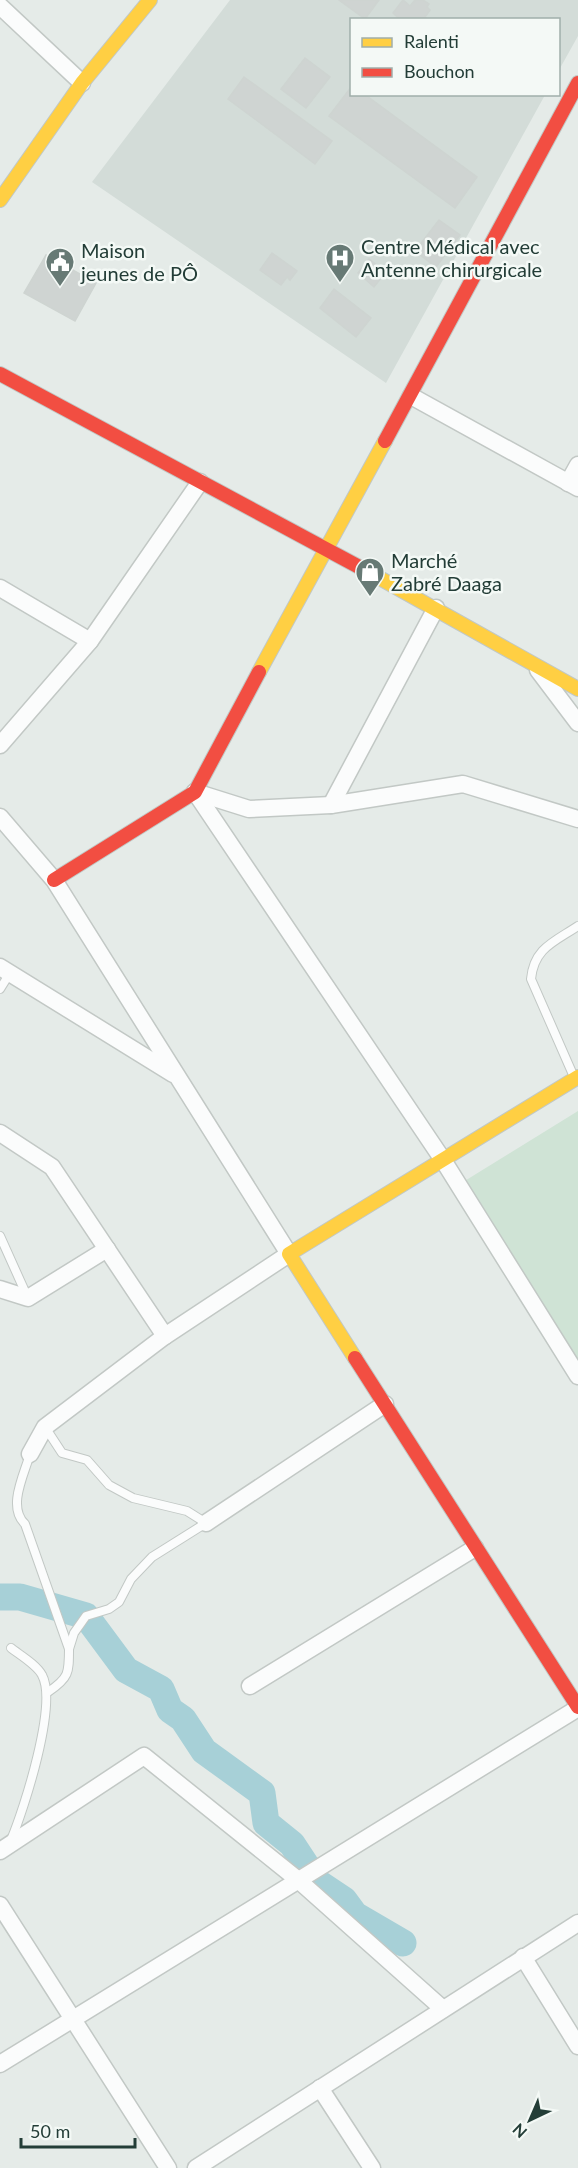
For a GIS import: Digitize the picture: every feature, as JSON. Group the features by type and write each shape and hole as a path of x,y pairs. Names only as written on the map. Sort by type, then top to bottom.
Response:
{"street":[{"path":"0,200 82,83 150,0"},
{"path":"0,6 82,83"},
{"path":"54,880 195,792 325,547 411,396 578,83"},
{"path":"0,374 325,547 436,608 535,667 578,689"},
{"path":"411,396 573,485 578,465"},
{"path":"0,745 90,642 200,482"},
{"path":"0,588 90,642"},
{"path":"331,805 436,608"},
{"path":"535,667 578,723"},
{"path":"195,792 249,809 331,805 463,784 578,819"},
{"path":"195,792 442,1160 578,1376"},
{"path":"0,817 54,880 475,1548 578,1707 0,2064"},
{"path":"5,970 177,1076"},
{"path":"30,1454 45,1427 165,1336 289,1254 576,1078"},
{"path":"1,1138 52,1167 165,1336"},
{"path":"0,1289 27,1298 107,1249"},
{"path":"206,1523 385,1404"},
{"path":"250,1686 475,1548"},
{"path":"4,1848 144,1756 306,1874 443,2009"},
{"path":"0,1905 168,2168"},
{"path":"196,2168 578,1923"},
{"path":"523,1957 578,2046"},
{"path":"320,2088 372,2168"}],"lane":[{"path":"576,1078 531,979 533,963 543,949 578,926"},
{"path":"0,989 5,970"},
{"path":"0,1236 27,1298"},
{"path":"45,1427 62,1453 87,1460 109,1485 133,1498 187,1511 206,1523 152,1557 131,1579 119,1602 109,1609 86,1616 74,1633 69,1649 69,1671 62,1683 48,1692"},
{"path":"30,1454 16,1508 17,1517 24,1524 69,1649"},
{"path":"4,1848 25,1808 48,1692 42,1673 11,1648"}],"shaded area":[{"name":"Centre Médical avec Antenne chirurgicale","path":"230,0 578,0 578,36 560,68 560,18 350,18 350,96 544,96 386,383 92,182"}],"green space":[{"path":"578,1111 578,1371 463,1182"}],"building":[{"path":"339,0 379,0 364,18"},
{"path":"403,0 410,6 415,0 423,0 429,4 427,7 430,10 426,18 399,18 393,13"},
{"path":"305,58 330,77 306,108 281,89"},
{"path":"244,77 332,141 315,164 228,99"},
{"path":"350,89 350,96 367,96 477,177 455,208 329,116"},
{"path":"439,220 460,235 436,267 415,251"},
{"path":"272,253 297,271 290,280 287,277 281,285 260,270"},
{"name":"Maison jeunes de PÔ","path":"46,255 96,283 75,321 24,293"},
{"path":"369,259 386,272 374,287 358,273"},
{"path":"334,289 371,318 356,337 320,308"}],"waterway":[{"path":"0,1597 20,1597 86,1616 126,1670 161,1689 170,1710 183,1719 204,1751 262,1793 266,1823 292,1844 317,1882 344,1900 355,1915 403,1943"}],"traffic: slow":[{"path":"0,200 82,83 150,0"},
{"path":"259,672 385,441"},
{"path":"376,576 578,689"},
{"path":"355,1358 289,1254 578,1077"}],"traffic: jam":[{"path":"385,441 578,83"},
{"path":"0,374 376,576"},
{"path":"54,880 195,792 259,672"},
{"path":"355,1358 578,1707"}],"place":[{"name":"Centre Médical avec Antenne chirurgicale","path":"340,284"},
{"name":"Maison jeunes de PÔ","path":"60,288"},
{"name":"Marché Zabré Daaga","path":"370,598"}]}
